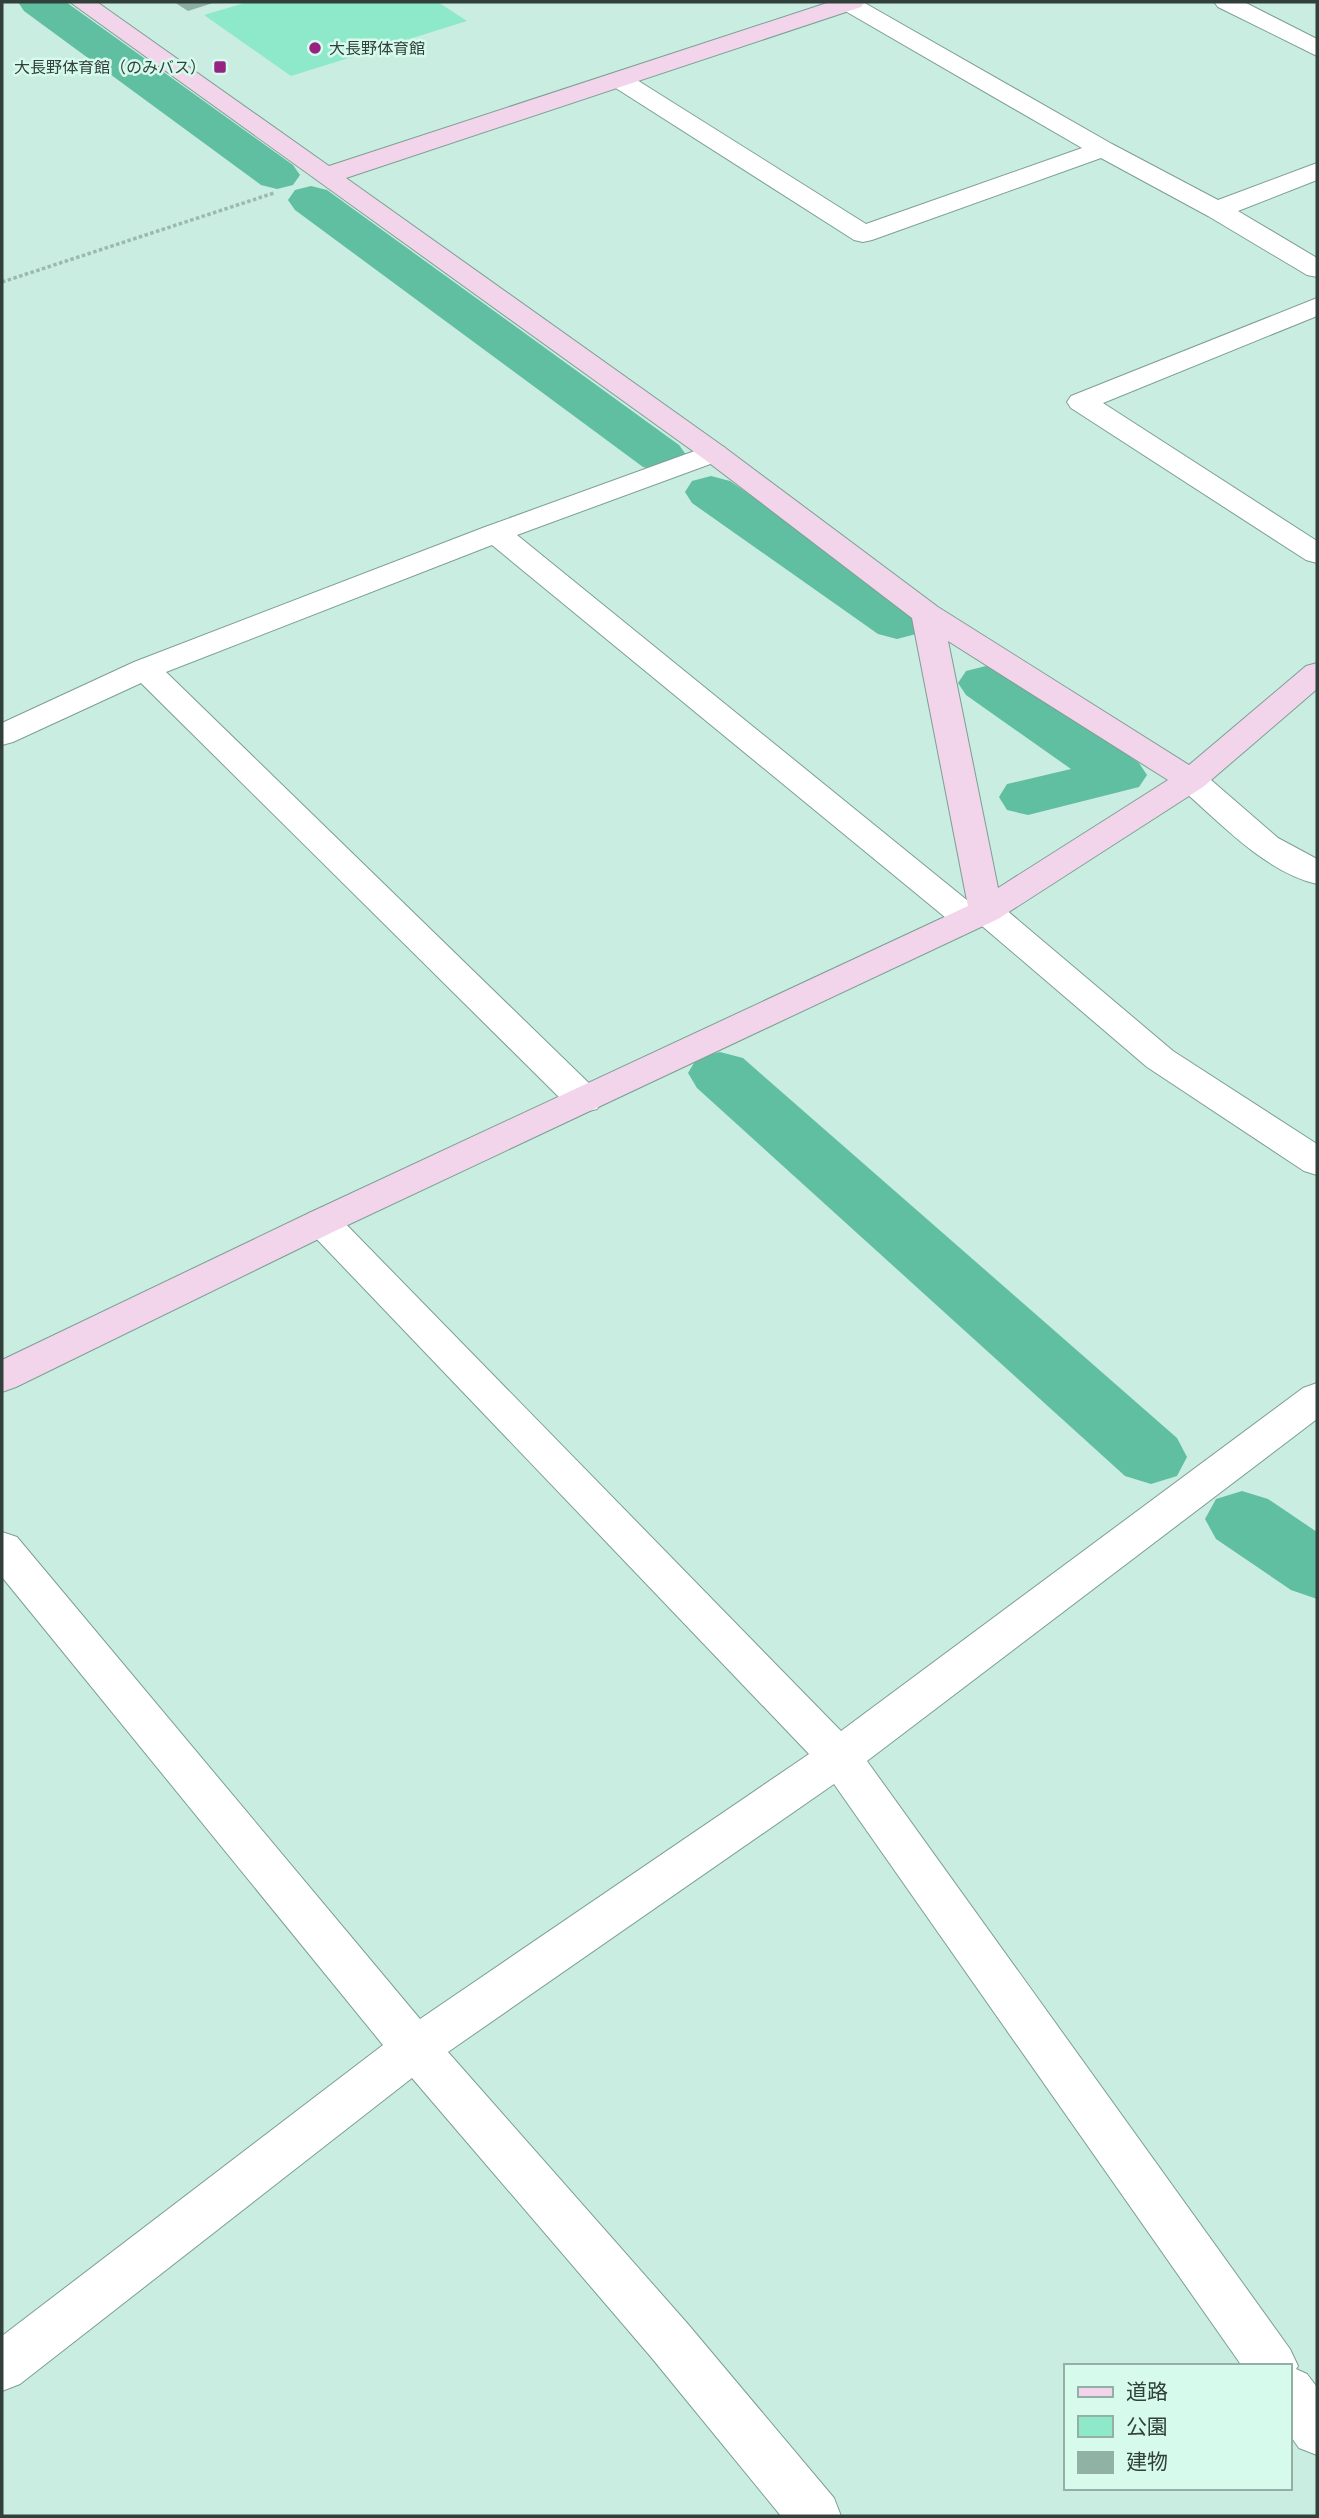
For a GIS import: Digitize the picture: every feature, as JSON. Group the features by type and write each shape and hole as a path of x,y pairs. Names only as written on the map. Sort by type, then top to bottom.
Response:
{"street":[{"path":"82,2 714,453 927,614 1191,780 1266,845 1317,873"},
{"path":"1226,2 1317,49"},
{"path":"326,176 850,3 1317,269"},
{"path":"620,80 863,234 1103,149"},
{"path":"1217,210 1317,171"},
{"path":"1317,306 1081,402 1317,554"},
{"path":"2,735 145,669 496,533 714,453"},
{"path":"496,533 1160,1059 1317,1162"},
{"path":"927,614 978,915"},
{"path":"145,669 584,1100"},
{"path":"2,1377 322,1222 978,915 1191,780 1317,673"},
{"path":"322,1222 839,1757 1271,2364"},
{"path":"2,2367 415,2048 839,1757 1317,1398"},
{"path":"2,1548 415,2048 660,2330 815,2516"},
{"path":"1291,2394 1317,2430"}],"path":[{"path":"2,282 326,176"}],"green space":[{"name":"大長野体育館","path":"248,2 438,2 467,21 291,76 204,15"}],"building":[{"path":"174,2 216,2 188,11"}],"waterway":[{"path":"39,2 277,175"},
{"path":"311,200 661,456"},
{"path":"711,492 897,622"},
{"path":"986,683 1118,775 1028,797"},
{"path":"720,1073 1151,1457"},
{"path":"1242,1519 1317,1570"}],"place":[{"name":"大長野体育館","path":"315,48"},
{"name":"大長野体育館（のみバス）","path":"220,67"}]}
